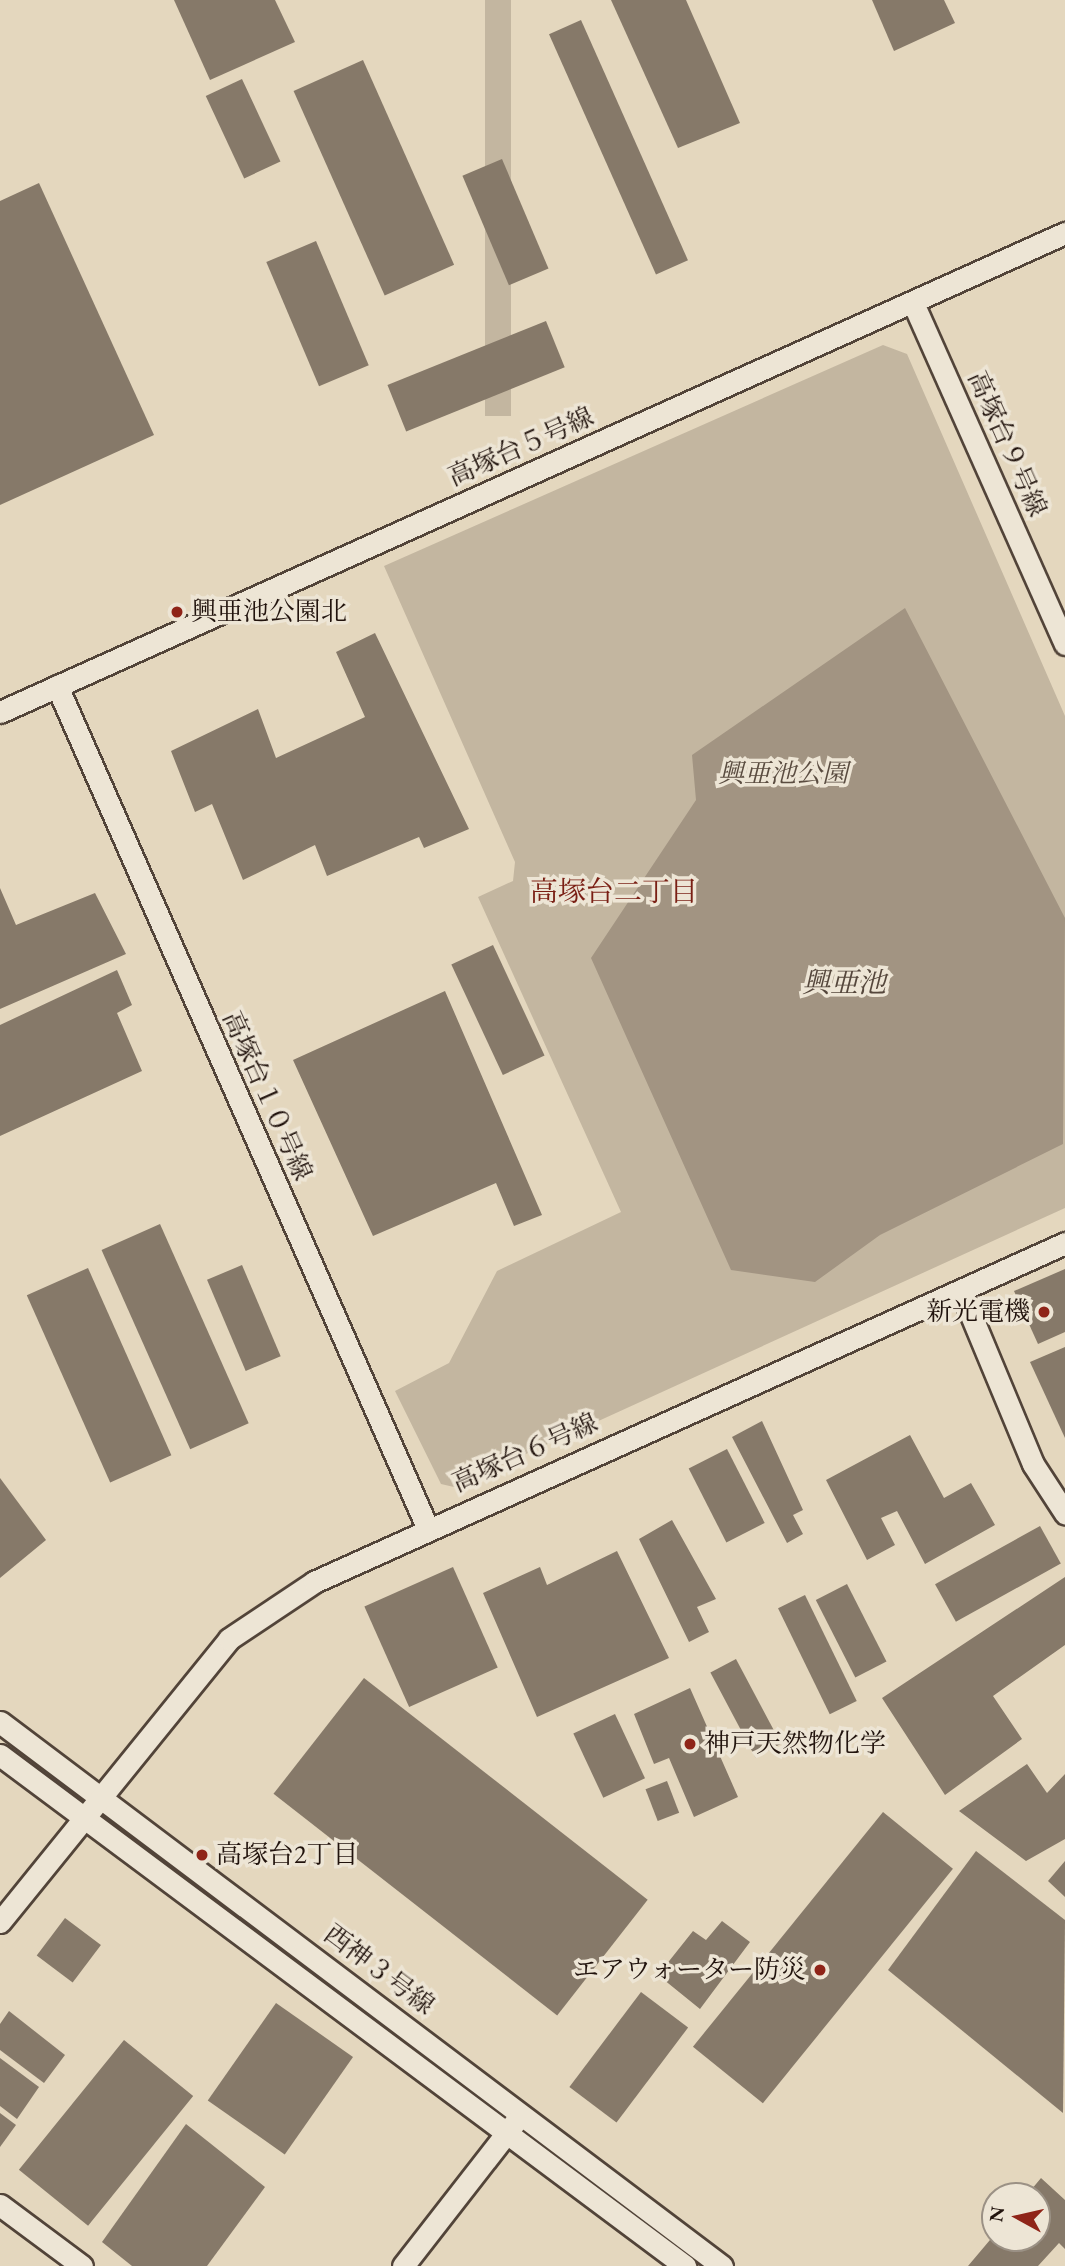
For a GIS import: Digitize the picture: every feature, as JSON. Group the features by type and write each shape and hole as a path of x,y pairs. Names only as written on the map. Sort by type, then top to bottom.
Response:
{"street":[{"name":"高塚台５号線","path":"0,712 914,305 1065,233"},
{"name":"高塚台９号線","path":"914,305 1065,644"},
{"name":"高塚台１０号線","path":"57,686 427,1527"},
{"name":"高塚台６号線","path":"0,1922 98,1795 229,1639 314,1582 427,1527 1065,1243"},
{"path":"961,1291 1033,1464 1065,1513"},
{"name":"西神３号線","path":"0,1722 521,2110 722,2266"},
{"name":"西神３号線","path":"0,1755 685,2266"},
{"path":"403,2266 509,2134 521,2110"},
{"path":"0,2205 82,2266"}],"green space":[{"path":"485,0 511,0 511,416 485,416"},
{"name":"興亜池公園","path":"883,345 907,354 1065,716 1065,1208 454,1487 441,1484 395,1391 449,1363 497,1271 621,1212 478,897 513,881 515,862 384,566"}],"water":[{"name":"興亜池","path":"905,608 1065,918 1063,1144 880,1235 815,1282 731,1270 591,958 696,800 692,755"}],"building":[{"path":"174,0 275,0 295,42 210,80"},
{"path":"611,0 686,0 740,123 678,148"},
{"path":"872,0 944,0 955,23 894,51"},
{"path":"581,20 688,260 656,274 549,34"},
{"path":"363,60 454,265 385,296 294,91"},
{"path":"242,79 280,161 244,178 206,96"},
{"path":"502,159 548,269 509,285 462,176"},
{"path":"39,183 154,435 0,505 0,201"},
{"path":"316,241 369,365 319,386 266,262"},
{"path":"546,321 565,367 406,431 387,385"},
{"path":"375,633 469,829 424,848 419,837 327,876 315,845 243,880 212,804 195,812 171,751 258,709 276,758 365,717 336,652"},
{"path":"0,888 16,925 95,893 126,954 0,1009"},
{"path":"493,945 545,1056 503,1075 451,964"},
{"path":"117,970 132,1005 117,1013 142,1071 0,1136 0,1025"},
{"path":"445,991 542,1215 514,1226 496,1183 373,1236 293,1060"},
{"path":"160,1224 249,1423 190,1449 102,1250"},
{"path":"242,1265 281,1356 246,1371 207,1280"},
{"path":"88,1268 171,1455 110,1483 27,1295"},
{"name":"新光電機","path":"1065,1269 1065,1332 1038,1344 1014,1291"},
{"path":"1065,1347 1065,1438 1030,1362"},
{"path":"762,1421 803,1510 793,1515 803,1534 787,1543 732,1437"},
{"path":"910,1435 944,1498 971,1483 995,1525 925,1564 897,1511 881,1518 895,1545 867,1560 826,1480"},
{"path":"727,1449 765,1523 726,1542 689,1469"},
{"path":"0,1478 46,1540 0,1578"},
{"path":"672,1520 716,1599 697,1607 709,1632 689,1642 639,1539"},
{"path":"1040,1526 1061,1564 956,1622 935,1584"},
{"path":"617,1551 669,1658 537,1717 483,1593 540,1567 547,1585"},
{"path":"453,1567 498,1667 409,1707 364,1606"},
{"path":"1065,1577 1065,1645 993,1696 1022,1739 945,1795 882,1698"},
{"path":"847,1584 886,1662 855,1677 816,1600"},
{"path":"805,1595 857,1701 830,1714 778,1608"},
{"path":"736,1659 781,1744 755,1757 710,1673"},
{"path":"364,1678 648,1900 557,2015 273,1794"},
{"path":"690,1688 738,1797 694,1817 669,1758 654,1764 634,1714"},
{"path":"615,1714 645,1778 603,1798 573,1733"},
{"path":"1027,1764 1047,1793 1065,1774 1065,1839 1026,1861 959,1811"},
{"path":"667,1781 679,1813 658,1821 646,1789"},
{"path":"883,1812 953,1869 763,2103 693,2047"},
{"path":"976,1851 1065,1920 1063,2113 888,1970"},
{"path":"1065,1861 1065,1897 1048,1881"},
{"path":"65,1918 101,1945 73,1983 37,1956"},
{"path":"722,1921 750,1942 700,2009 658,1975 693,1931 706,1940"},
{"path":"641,1992 688,2028 617,2123 569,2087"},
{"path":"276,2003 353,2057 285,2154 208,2100"},
{"path":"9,2011 65,2055 44,2083 0,2050 0,2024"},
{"path":"124,2040 193,2096 88,2226 19,2170"},
{"path":"0,2058 39,2087 17,2119 0,2106"},
{"path":"0,2113 16,2125 0,2147"},
{"path":"186,2124 265,2187 207,2266 132,2266 102,2242"},
{"path":"1051,2187 1065,2200 1065,2249 1059,2243 1051,2252"},
{"path":"981,2251 1051,2252 1038,2266 968,2266"}],"place":[{"name":"興亜池公園北","path":"177,612"},
{"name":"新光電機","path":"1044,1312"},
{"name":"神戸天然物化学","path":"690,1744"},
{"name":"高塚台2丁目","path":"202,1855"},
{"name":"エアウォーター防災","path":"820,1970"}],"district":[{"name":"高塚台二丁目","path":"614,891"}]}
